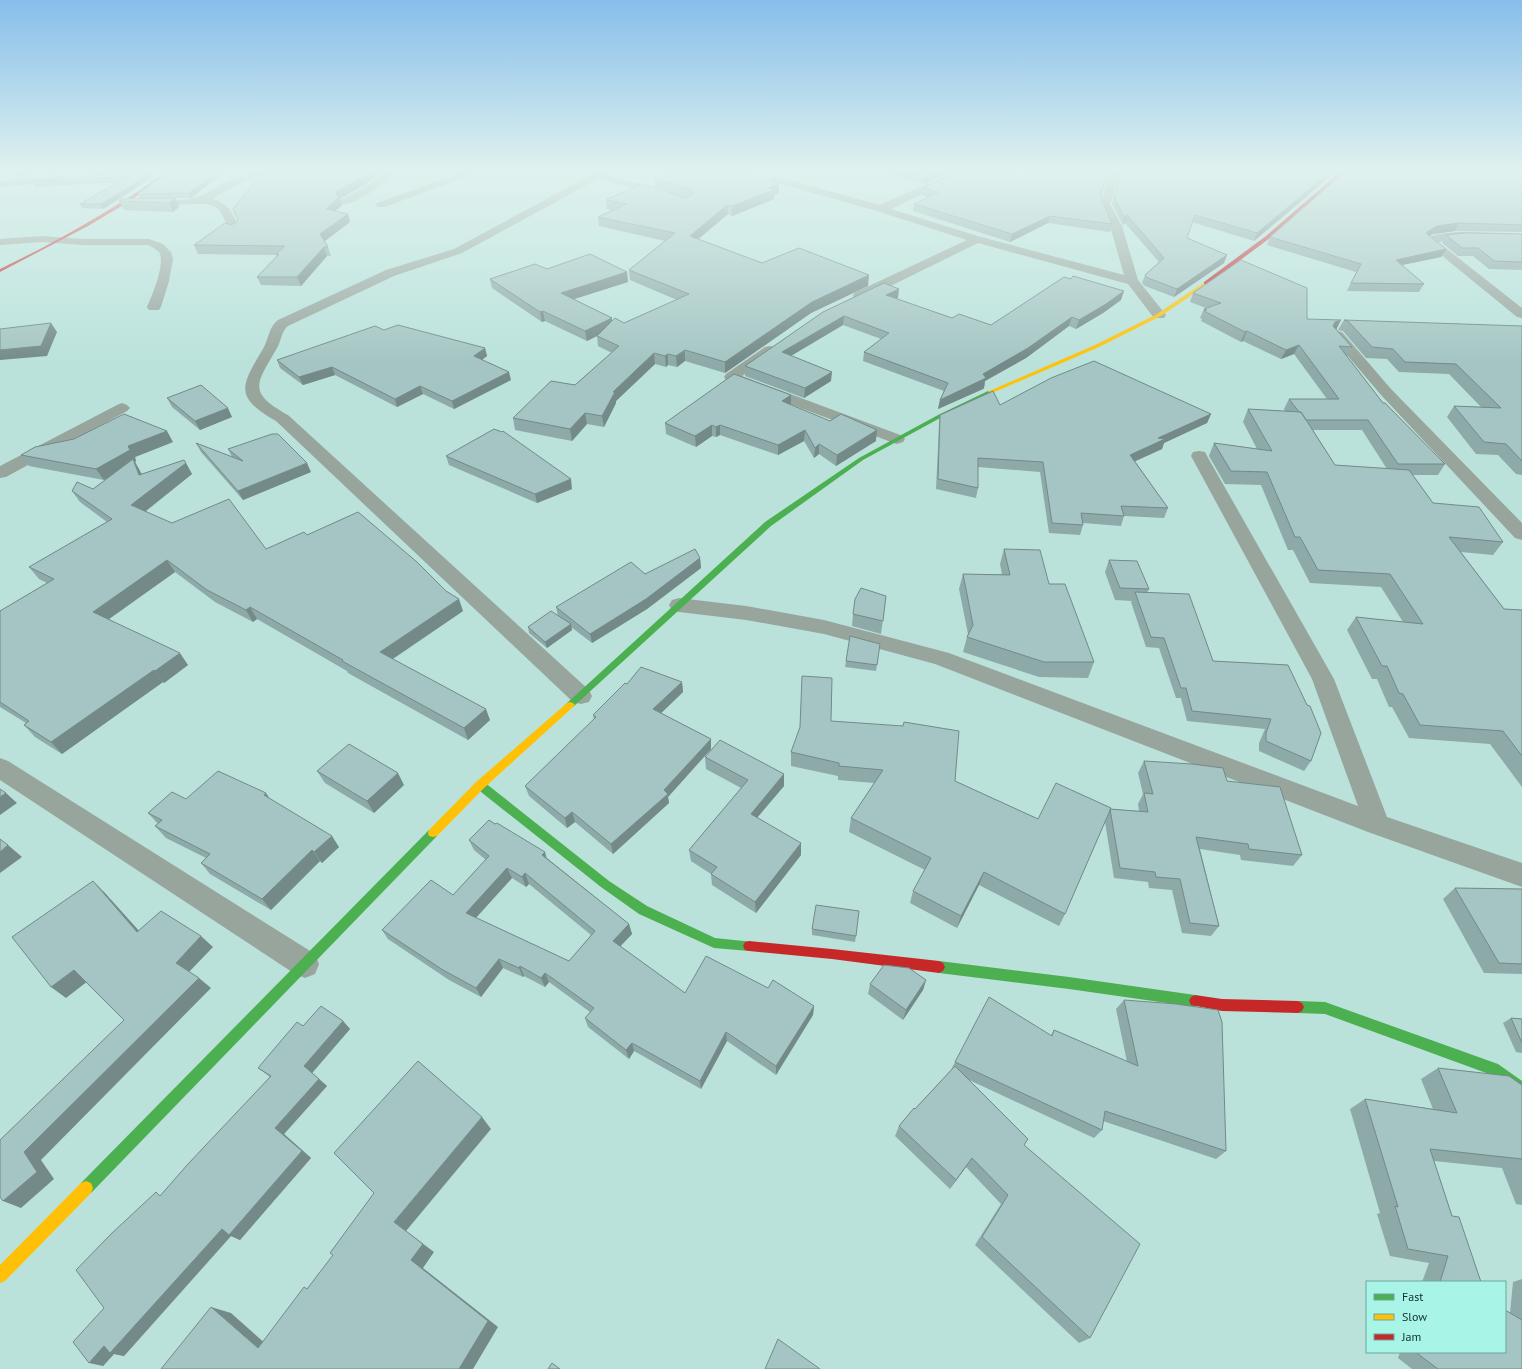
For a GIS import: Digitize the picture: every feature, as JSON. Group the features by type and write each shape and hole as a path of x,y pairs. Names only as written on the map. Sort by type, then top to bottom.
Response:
{"street":[{"path":"0,272 72,236"},
{"path":"486,236 458,251 390,273 283,323 278,327 278,332 252,380 252,390 260,405 282,418 581,696"},
{"path":"967,236 1132,281"},
{"path":"1119,236 1132,281 1159,315"},
{"path":"0,1276 480,785 581,696 768,524 861,459 897,439 954,409 1012,382 1097,346 1159,315 1219,275 1270,236"},
{"path":"1522,237 1454,236 1438,237 1430,241 1522,314"},
{"path":"0,242 42,239 83,242 149,242 157,244 166,255 167,263 158,298 154,307"},
{"path":"845,304 977,239"},
{"path":"1337,335 1386,392 1522,534"},
{"path":"780,343 731,377 897,439"},
{"path":"0,473 122,408"},
{"path":"1198,456 1323,679 1377,824"},
{"path":"679,605 746,613 824,627 941,658 1377,824 1522,875"},
{"path":"0,768 305,964"},
{"path":"480,785 605,884 643,910 714,943 832,954 1061,982 1222,1005 1325,1008 1493,1069 1522,1089"}],"building":[{"path":"207,236 321,236 328,247 324,247 297,277 257,277 279,254 276,254 285,246 194,245"},
{"path":"671,236 690,236 762,263 799,248 869,275 812,302 725,362 685,350 676,356 668,354 665,356 654,353 613,392 615,392 602,416 585,413 570,429 513,418 551,381 575,385 619,346 597,336 615,318 624,323 689,294 629,270"},
{"path":"1145,236 1188,236 1187,238 1227,255 1177,289 1148,278 1145,275 1164,258"},
{"path":"1429,236 1446,249 1396,260 1424,284 1351,283 1361,264 1270,237"},
{"path":"1447,236 1522,236 1522,262 1494,261 1478,248 1462,248"},
{"path":"590,254 627,272 561,293 612,318 585,331 543,311 540,312 490,279 535,264 547,269"},
{"path":"1241,260 1307,288 1307,319 1341,320 1335,322 1333,326 1352,347 1339,346 1383,403 1385,403 1445,464 1398,464 1368,420 1306,420 1289,399 1339,399 1299,345 1286,350 1247,331 1245,332 1204,311 1207,310 1204,309 1221,303 1193,293"},
{"path":"1073,276 1124,291 1079,320 1072,317 1028,348 983,374 986,378 940,400 948,383 864,352 889,333 844,316 782,352 832,372 805,388 745,366 823,312 884,283 899,289 886,295 952,318 959,314 991,325 1064,277 1071,279"},
{"path":"1344,320 1522,326 1522,461 1506,444 1484,442 1454,406 1501,408 1456,364 1405,362 1393,349 1372,347 1348,321"},
{"path":"51,323 41,346 0,350 0,329"},
{"path":"398,325 485,348 474,356 509,372 452,401 420,386 395,399 332,367 299,377 277,360 375,326 384,330"},
{"path":"1094,361 1211,414 1158,438 1165,439 1130,455 1168,508 1121,506 1124,516 1081,513 1083,525 1052,523 1043,462 978,458 978,488 938,479 940,415 993,391 1000,405 1051,378"},
{"path":"734,374 791,395 782,401 830,421 841,414 877,430 837,455 819,444 815,448 805,430 778,445 720,425 716,427 712,425 695,436 665,423"},
{"path":"201,385 228,408 195,421 167,398"},
{"path":"1248,409 1301,412 1335,465 1409,470 1433,503 1479,507 1503,542 1449,537 1504,609 1522,610 1522,756 1503,731 1420,725 1403,694 1399,693 1387,666 1382,666 1356,617 1423,624 1390,574 1318,570 1300,537 1295,537 1267,472 1231,471 1214,443 1272,451"},
{"path":"124,414 167,431 128,446 130,450 96,469 21,455 35,447 74,439"},
{"path":"494,429 503,431 571,479 535,494 446,456"},
{"path":"272,434 278,434 307,463 238,491 196,443 243,461 228,449"},
{"path":"133,459 139,475 184,460 186,463 131,505 172,523 229,499 266,549 304,532 307,535 358,512 417,562 446,591 459,599 380,652 486,709 464,728 342,661 343,660 250,607 246,610 207,590 167,560 93,612 180,653 51,742 24,725 29,721 0,702 0,611 54,579 29,567 112,519 72,491 77,482 93,489"},
{"path":"695,549 700,558 646,599 590,634 556,607 631,562 645,574"},
{"path":"1004,549 1040,550 1049,584 1065,584 1094,662 1044,662 967,637 973,625 963,574 1010,575"},
{"path":"1109,560 1137,561 1149,589 1120,588"},
{"path":"861,588 886,596 883,621 853,614 855,599"},
{"path":"1135,592 1189,594 1213,661 1288,665 1307,705 1310,706 1321,733 1311,761 1266,741 1266,733 1271,719 1192,711 1186,688 1181,688 1164,638 1151,637"},
{"path":"551,611 571,624 545,642 528,627"},
{"path":"850,636 880,644 877,665 846,661"},
{"path":"641,667 682,682 653,709 711,739 664,790 668,794 611,844 572,812 565,818 525,786 596,717 593,715 625,683 627,684"},
{"path":"802,676 832,678 831,721 903,726 904,722 959,731 955,781 1038,819 1056,783 1111,808 1065,914 984,872 961,916 913,891 931,858 851,818 883,770 839,766 839,763 791,752 800,727"},
{"path":"720,740 784,774 751,814 801,843 755,902 711,874 717,867 689,850 748,780 705,757"},
{"path":"349,744 398,773 367,801 317,771"},
{"path":"1144,761 1192,764 1223,768 1227,781 1280,787 1302,855 1249,849 1248,844 1196,837 1219,926 1190,923 1180,879 1156,877 1155,872 1120,868 1110,809 1148,812 1144,793 1153,794"},
{"path":"218,771 266,793 264,795 332,836 314,852 312,850 262,899 201,863 210,854 155,826 162,820 148,813 172,792 186,799"},
{"path":"0,789 6,793 0,797"},
{"path":"489,820 495,824 497,823 545,852 542,855 629,924 613,941 685,993 706,956 768,988 773,980 814,1006 776,1066 726,1032 700,1081 632,1043 626,1050 585,1018 594,1008 545,973 541,978 520,966 519,968 499,959 476,988 443,970 382,930 431,880 453,895 489,856 469,840","holes":["507,868 522,877 525,873 595,931 569,961 466,913"]},
{"path":"0,839 8,845 0,852"},
{"path":"93,881 137,932 161,911 201,936 176,963 199,978 24,1152 37,1172 3,1201 0,1197 0,1140 124,1020 74,970 51,987 12,937"},
{"path":"1455,888 1522,889 1522,964 1499,963"},
{"path":"816,905 859,911 856,936 812,929"},
{"path":"884,965 909,968 926,980 906,1010 870,984"},
{"path":"989,997 1052,1036 1054,1030 1138,1066 1124,1000 1176,1004 1218,1010 1222,1022 1226,1151 1105,1111 1102,1130 955,1062"},
{"path":"321,1006 343,1021 304,1066 319,1079 275,1128 302,1151 229,1235 222,1229 110,1353 104,1346 89,1363 73,1342 104,1308 76,1270 111,1234 156,1192 160,1196 271,1076 258,1068 297,1022 303,1026"},
{"path":"1511,1018 1522,1019 1522,1043"},
{"path":"418,1061 482,1117 394,1222 423,1244 411,1260 488,1321 459,1369 161,1369 211,1307 258,1348 304,1287 307,1289 333,1255 330,1253 374,1193 334,1153"},
{"path":"955,1066 1028,1139 1024,1145 1140,1244 1090,1338 982,1237 1008,1195 972,1158 956,1180 899,1126 914,1108 915,1109"},
{"path":"1438,1068 1509,1076 1522,1085 1522,1159 1430,1149 1452,1216 1459,1217 1481,1281 1440,1281 1448,1256 1408,1249 1395,1206 1398,1207 1365,1099 1457,1113"},
{"path":"1506,1311 1522,1320 1522,1369 1438,1369 1418,1354 1506,1353"},
{"path":"778,1339 820,1369 765,1369"},
{"path":"552,1363 560,1369 548,1369"}],"traffic: fast":[{"path":"570,705 768,524 861,459 940,416 990,392"},
{"path":"480,785 605,884 643,910 714,943 749,946"},
{"path":"86,1188 433,833"},
{"path":"939,967 1069,983 1195,1001"},
{"path":"1298,1007 1325,1008 1493,1069 1522,1089"}],"traffic: slow":[{"path":"990,392 1097,346 1159,315 1206,283"},
{"path":"433,833 480,785 570,705"},
{"path":"0,1276 86,1188"}],"traffic: jam":[{"path":"0,271 67,236"},
{"path":"1206,283 1269,236"},
{"path":"749,946 939,967"},
{"path":"1195,1001 1222,1005 1298,1007"}]}
